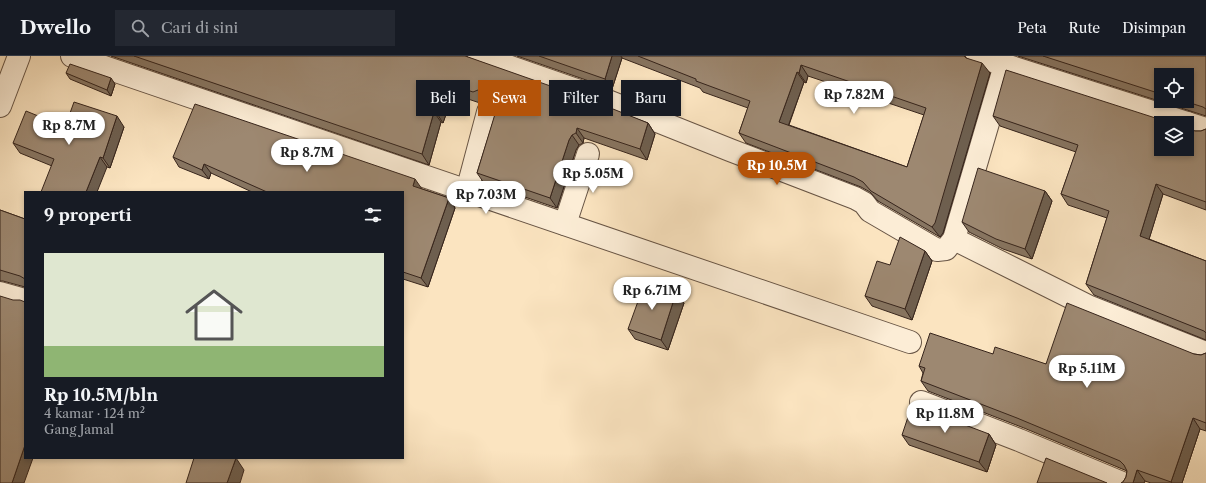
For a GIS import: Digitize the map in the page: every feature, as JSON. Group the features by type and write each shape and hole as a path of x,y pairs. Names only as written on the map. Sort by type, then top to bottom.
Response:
{"street":[{"path":"0,106 19,56"},
{"path":"72,56 910,342"},
{"path":"479,56 606,100 855,198 864,203 870,211 937,250 946,249 954,239 1005,65"},
{"path":"978,56 1165,116"},
{"path":"467,191 487,116"},
{"path":"1194,125 1206,129"},
{"path":"565,224 588,154"},
{"path":"954,239 1090,307 1206,353"},
{"path":"0,293 24,300"},
{"path":"921,402 1020,440 1122,483"}],"building":[{"path":"134,56 465,56 533,80 478,80 478,90 473,92 470,91 470,80 416,80 416,116 433,116 422,154"},
{"path":"539,56 612,56 605,79"},
{"path":"638,56 964,56 982,63 935,223 932,227 871,191 863,182 854,177 739,133 750,101 696,81 696,79","holes":["801,65 926,108 907,167 779,122 797,72 799,73"]},
{"path":"1043,56 1206,56 1206,109 1194,104 1194,68 1154,68 1154,92"},
{"path":"70,64 111,78 107,90 66,73"},
{"path":"1006,70 1154,118 1154,156 1194,156 1194,131 1201,131 1206,129 1206,202 1156,184 1140,236 1206,261 1206,333 1086,284 1109,211 1061,194 1078,145 993,116"},
{"path":"541,83 549,86 549,116 613,116 613,109 621,112 621,116 630,116 648,123 640,149 577,128 576,133 572,135 569,140 550,198 477,173 494,116 541,116"},
{"path":"74,102 117,116 103,158 100,157 86,191 41,191 54,159 13,143 26,111 65,127"},
{"path":"195,104 415,179 413,186 449,198 421,278 404,272 404,191 265,191 204,164 202,170 173,157"},
{"path":"978,168 1045,191 1025,249 996,239 962,222"},
{"path":"0,210 24,219 24,278 0,270"},
{"path":"900,237 925,251 905,309 865,296 877,261 890,265"},
{"path":"645,282 676,293 661,340 628,329"},
{"path":"0,296 24,302 24,448 12,483 0,483"},
{"path":"1067,303 1194,354 1201,355 1206,353 1206,423 1193,418 1171,482 1137,470 1133,483 1121,483 1126,477 1127,471 1120,461 1017,418 921,381 925,368 919,366 930,333 993,354 995,347 1046,364"},
{"path":"912,405 989,434 979,462 902,435"},
{"path":"1046,458 1107,483 1037,483"},
{"path":"194,459 236,459 227,483 186,483"}]}
